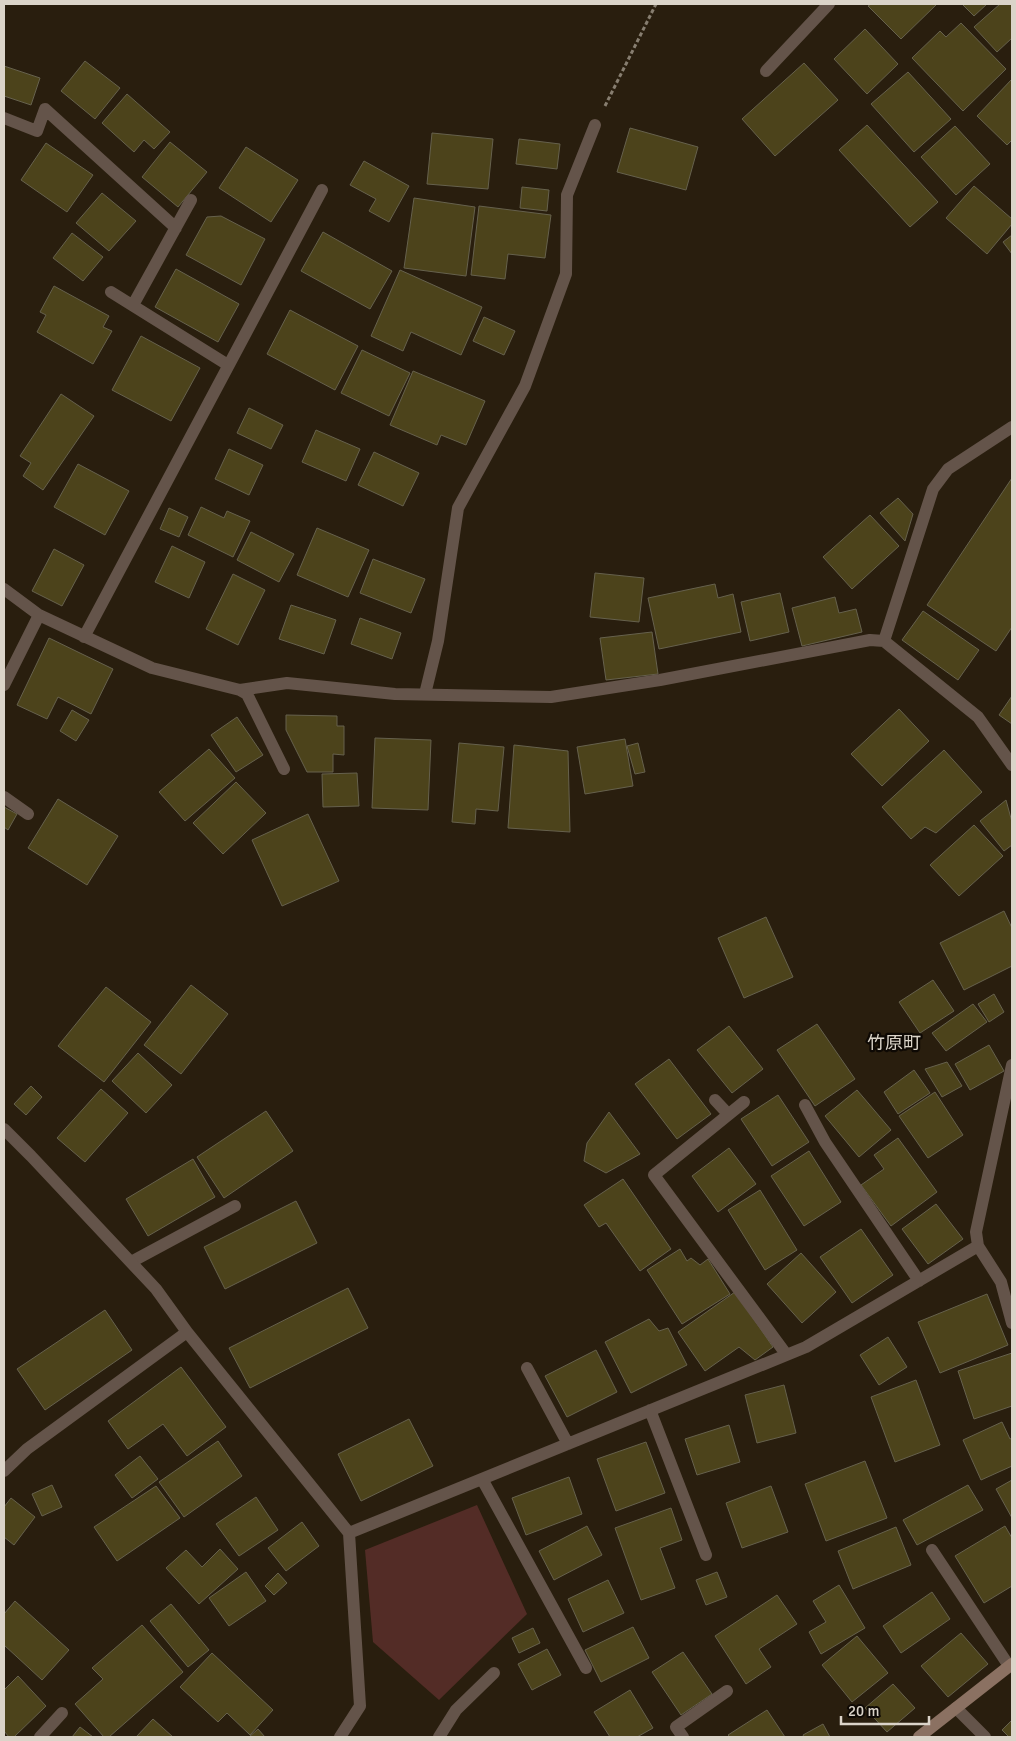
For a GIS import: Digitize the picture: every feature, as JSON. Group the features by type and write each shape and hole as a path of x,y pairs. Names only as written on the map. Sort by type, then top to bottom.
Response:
{"street":[{"path":"766,71 829,4"},
{"path":"4,118 38,131 45,109 176,228"},
{"path":"425,694 438,641 458,508 525,386 566,274 567,195 595,125"},
{"path":"84,637 322,190"},
{"path":"133,305 191,200"},
{"path":"111,292 228,365"},
{"path":"884,642 933,489 948,468 1012,427"},
{"path":"4,589 39,615 152,668 240,690 247,694 284,769"},
{"path":"4,685 39,615"},
{"path":"240,690 287,683 395,694 551,697 660,680 870,640 884,642 978,717 1012,765"},
{"path":"4,797 28,814"},
{"path":"1012,1065 976,1232 978,1246 1001,1282 1012,1324"},
{"path":"715,1100 728,1114"},
{"path":"744,1102 654,1176 786,1354"},
{"path":"805,1104 825,1142 919,1281"},
{"path":"4,1129 32,1156 156,1289 187,1332 349,1533 360,1706 340,1737"},
{"path":"131,1262 235,1206"},
{"path":"349,1533 806,1347 978,1246"},
{"path":"4,1471 27,1449 187,1332"},
{"path":"527,1368 568,1444"},
{"path":"650,1410 706,1555"},
{"path":"482,1479 586,1668"},
{"path":"919,1737 1011,1665 932,1550"},
{"path":"439,1737 456,1710 494,1673"},
{"path":"683,1737 676,1727 727,1691"},
{"path":"956,1708 985,1737"},
{"path":"40,1737 62,1713"}],"path":[{"path":"595,125 656,4"}],"shaded area":[{"path":"477,1505 527,1614 439,1700 373,1642 365,1550"}],"building":[{"path":"871,4 937,4 901,39 868,6"},
{"path":"962,4 987,4 974,16"},
{"path":"1000,4 1012,4 1012,38 997,52 974,27"},
{"path":"961,23 1006,69 963,111 912,58 940,31 946,37"},
{"path":"865,29 898,64 867,94 834,59"},
{"path":"85,61 120,88 95,119 61,91"},
{"path":"804,63 838,100 775,156 742,119"},
{"path":"4,66 40,78 31,105 4,96"},
{"path":"908,72 951,119 914,152 871,104"},
{"path":"1012,79 1012,140 1007,145 977,116"},
{"path":"127,94 170,132 154,149 144,140 134,152 102,123"},
{"path":"867,125 938,202 910,227 839,150"},
{"path":"955,126 990,164 956,195 921,157"},
{"path":"630,128 698,147 686,190 617,172"},
{"path":"432,133 493,139 488,189 427,184"},
{"path":"519,139 560,144 557,169 516,164"},
{"path":"170,142 207,172 178,207 142,177"},
{"path":"46,143 93,175 67,212 21,180"},
{"path":"246,147 298,180 271,222 219,188"},
{"path":"364,161 409,186 389,222 369,211 376,199 350,185"},
{"path":"974,186 1012,219 1012,224 987,254 946,218"},
{"path":"522,187 549,190 547,211 520,208"},
{"path":"102,193 136,221 109,251 76,223"},
{"path":"414,198 475,207 466,276 404,268"},
{"path":"479,206 551,215 545,258 508,254 505,279 471,275"},
{"path":"221,216 265,239 241,285 186,255 207,217"},
{"path":"323,232 392,271 370,309 301,271"},
{"path":"72,233 103,257 83,281 53,258"},
{"path":"1012,235 1012,254 1003,242"},
{"path":"176,269 239,304 218,342 155,307"},
{"path":"400,270 482,307 461,355 411,332 403,351 371,336"},
{"path":"54,286 109,316 103,327 112,331 93,364 37,332 46,315 40,312"},
{"path":"290,310 358,346 335,390 267,354"},
{"path":"484,317 515,331 504,355 473,341"},
{"path":"141,336 200,368 171,421 112,390"},
{"path":"362,350 410,373 389,416 341,393"},
{"path":"413,371 485,401 466,445 441,435 437,445 390,425"},
{"path":"61,394 94,416 43,490 23,476 31,463 20,456"},
{"path":"249,408 283,425 271,449 237,433"},
{"path":"316,430 360,449 346,481 302,462"},
{"path":"229,449 263,465 249,495 215,479"},
{"path":"374,452 419,473 403,506 358,485"},
{"path":"78,464 129,491 105,535 54,507"},
{"path":"1012,478 1012,627 996,651 927,605"},
{"path":"898,498 913,514 905,541 880,513"},
{"path":"201,507 224,518 227,511 250,521 233,557 188,535"},
{"path":"169,508 188,517 179,537 160,529"},
{"path":"870,515 899,546 852,589 823,557"},
{"path":"317,528 369,550 348,597 297,575"},
{"path":"251,532 294,554 279,582 237,560"},
{"path":"172,546 205,562 189,598 155,582"},
{"path":"54,549 84,565 62,606 32,591"},
{"path":"373,559 425,579 411,613 360,593"},
{"path":"595,573 644,578 639,622 590,617"},
{"path":"233,574 265,590 238,645 206,629"},
{"path":"715,584 718,598 733,594 741,632 659,649 648,598"},
{"path":"780,593 789,632 750,641 741,602"},
{"path":"835,597 839,613 856,609 862,632 802,646 792,608"},
{"path":"291,605 336,620 324,654 279,639"},
{"path":"923,611 979,650 958,680 902,640"},
{"path":"360,618 401,633 392,659 351,644"},
{"path":"652,632 658,674 606,680 600,638"},
{"path":"49,638 113,669 91,714 58,697 47,719 17,705"},
{"path":"1012,696 1012,724 999,715"},
{"path":"899,709 929,741 882,786 851,754"},
{"path":"72,710 89,720 76,741 60,731"},
{"path":"286,715 337,716 337,726 344,726 344,755 333,754 333,772 307,772 286,730"},
{"path":"237,717 263,755 236,772 211,735"},
{"path":"375,738 431,740 428,810 372,808"},
{"path":"625,739 633,786 585,794 577,747"},
{"path":"459,743 504,747 498,811 476,809 475,824 452,822"},
{"path":"638,743 645,772 635,774 627,746"},
{"path":"514,745 568,751 570,832 508,828"},
{"path":"209,749 235,778 185,821 159,792"},
{"path":"944,750 982,792 936,833 925,827 911,839 882,807"},
{"path":"357,773 359,806 323,807 322,774"},
{"path":"236,782 266,813 223,854 193,823"},
{"path":"58,799 118,836 87,885 28,848"},
{"path":"1006,800 1012,822 1012,845 1004,851 980,821"},
{"path":"4,807 17,814 8,830 4,827"},
{"path":"308,814 339,881 282,906 252,840"},
{"path":"974,825 1003,856 959,896 930,865"},
{"path":"1004,911 1012,928 1012,966 964,990 940,943"},
{"path":"766,917 793,977 744,998 718,938"},
{"path":"933,980 954,1011 920,1033 899,1002"},
{"path":"191,985 228,1014 181,1074 144,1045"},
{"path":"106,987 151,1022 104,1082 58,1046"},
{"path":"994,994 1004,1012 989,1022 978,1004"},
{"path":"973,1004 987,1022 946,1051 932,1033"},
{"path":"817,1024 855,1079 815,1106 777,1050"},
{"path":"729,1026 763,1069 732,1093 697,1050"},
{"path":"989,1045 1004,1071 970,1090 955,1064"},
{"path":"138,1053 172,1085 146,1113 112,1081"},
{"path":"669,1059 711,1114 677,1139 635,1084"},
{"path":"947,1062 962,1086 942,1097 925,1069"},
{"path":"914,1070 930,1093 898,1114 884,1092"},
{"path":"31,1086 42,1097 26,1115 14,1104"},
{"path":"101,1089 128,1113 85,1162 57,1138"},
{"path":"857,1090 891,1130 859,1157 825,1116"},
{"path":"935,1092 963,1135 928,1158 899,1116"},
{"path":"778,1095 809,1142 772,1166 741,1119"},
{"path":"266,1111 293,1151 224,1198 197,1157"},
{"path":"609,1112 640,1154 606,1173 584,1161 587,1143"},
{"path":"898,1138 937,1192 891,1226 861,1185 884,1169 874,1155"},
{"path":"729,1148 756,1184 718,1212 692,1176"},
{"path":"809,1151 841,1202 804,1226 771,1176"},
{"path":"193,1159 215,1197 148,1236 126,1199"},
{"path":"623,1179 671,1249 640,1271 606,1223 599,1227 584,1205"},
{"path":"760,1190 797,1250 765,1270 728,1210"},
{"path":"296,1201 317,1243 225,1289 204,1247"},
{"path":"936,1204 963,1239 928,1264 902,1229"},
{"path":"861,1229 893,1275 852,1303 820,1257"},
{"path":"680,1249 687,1261 691,1258 700,1265 708,1259 730,1294 682,1324 647,1270"},
{"path":"801,1253 836,1292 802,1323 767,1284"},
{"path":"348,1288 368,1328 250,1388 229,1348"},
{"path":"735,1292 773,1347 755,1360 739,1347 705,1371 678,1332"},
{"path":"987,1294 1008,1345 940,1373 918,1322"},
{"path":"105,1310 132,1350 45,1410 17,1369"},
{"path":"649,1319 659,1331 668,1328 687,1365 631,1393 605,1342"},
{"path":"888,1337 907,1367 879,1385 860,1355"},
{"path":"596,1350 617,1392 567,1417 545,1376"},
{"path":"1012,1353 1012,1406 974,1419 958,1371"},
{"path":"181,1367 226,1427 187,1456 163,1424 128,1449 108,1421"},
{"path":"916,1380 940,1445 895,1462 871,1397"},
{"path":"784,1385 796,1433 757,1443 745,1395"},
{"path":"409,1419 433,1466 361,1501 338,1454"},
{"path":"1002,1422 1010,1439 1012,1438 1012,1466 981,1480 963,1440"},
{"path":"729,1425 740,1462 697,1475 685,1439"},
{"path":"218,1441 242,1476 184,1517 159,1482"},
{"path":"646,1442 665,1493 616,1511 597,1459"},
{"path":"140,1456 158,1479 132,1498 115,1475"},
{"path":"865,1461 887,1518 826,1541 805,1484"},
{"path":"569,1477 582,1514 526,1535 512,1498"},
{"path":"1012,1480 1012,1518 996,1489"},
{"path":"52,1485 62,1507 42,1516 32,1494"},
{"path":"968,1485 983,1510 917,1545 903,1520"},
{"path":"156,1486 180,1518 117,1561 94,1527"},
{"path":"771,1486 788,1532 742,1548 726,1503"},
{"path":"256,1497 278,1530 239,1556 216,1524"},
{"path":"11,1498 35,1517 14,1545 4,1537 4,1507"},
{"path":"671,1508 682,1540 660,1548 675,1588 641,1600 615,1528"},
{"path":"302,1522 319,1546 286,1571 268,1548"},
{"path":"587,1526 602,1555 554,1580 539,1551"},
{"path":"1005,1526 1012,1538 1012,1586 984,1603 955,1556"},
{"path":"896,1527 911,1565 853,1589 838,1551"},
{"path":"220,1549 238,1569 199,1604 166,1568 186,1550 202,1567"},
{"path":"246,1572 266,1601 229,1626 209,1598"},
{"path":"717,1572 727,1597 706,1605 696,1580"},
{"path":"278,1573 287,1583 274,1595 265,1586"},
{"path":"608,1580 624,1613 583,1632 568,1599"},
{"path":"839,1585 865,1628 821,1654 809,1632 826,1622 813,1601"},
{"path":"932,1592 950,1619 901,1653 883,1626"},
{"path":"777,1595 797,1624 759,1649 771,1667 746,1684 715,1636"},
{"path":"15,1601 69,1650 42,1680 4,1645 4,1614"},
{"path":"171,1604 209,1650 188,1667 150,1621"},
{"path":"142,1625 183,1672 109,1737 104,1737 75,1704 103,1679 92,1668"},
{"path":"633,1627 649,1658 601,1682 585,1650"},
{"path":"533,1628 540,1643 519,1653 512,1638"},
{"path":"961,1633 988,1664 948,1697 921,1666"},
{"path":"857,1636 888,1673 852,1702 822,1665"},
{"path":"547,1649 561,1675 532,1690 518,1664"},
{"path":"683,1652 712,1694 681,1715 652,1672"},
{"path":"212,1653 273,1710 250,1735 227,1713 218,1722 180,1687"},
{"path":"18,1676 46,1706 14,1737 9,1737 4,1731 4,1690"},
{"path":"893,1684 915,1708 887,1732 865,1708"},
{"path":"630,1690 653,1728 637,1737 610,1737 594,1712"},
{"path":"767,1710 785,1737 730,1737 728,1735"},
{"path":"153,1719 173,1737 136,1737"},
{"path":"1012,1720 1012,1737 1009,1737 1002,1730"},
{"path":"823,1724 830,1737 804,1737 803,1735"},
{"path":"80,1727 93,1737 72,1737"},
{"path":"258,1729 265,1737 249,1737"}],"district":[{"name":"竹原町","path":"894,1043"}]}
